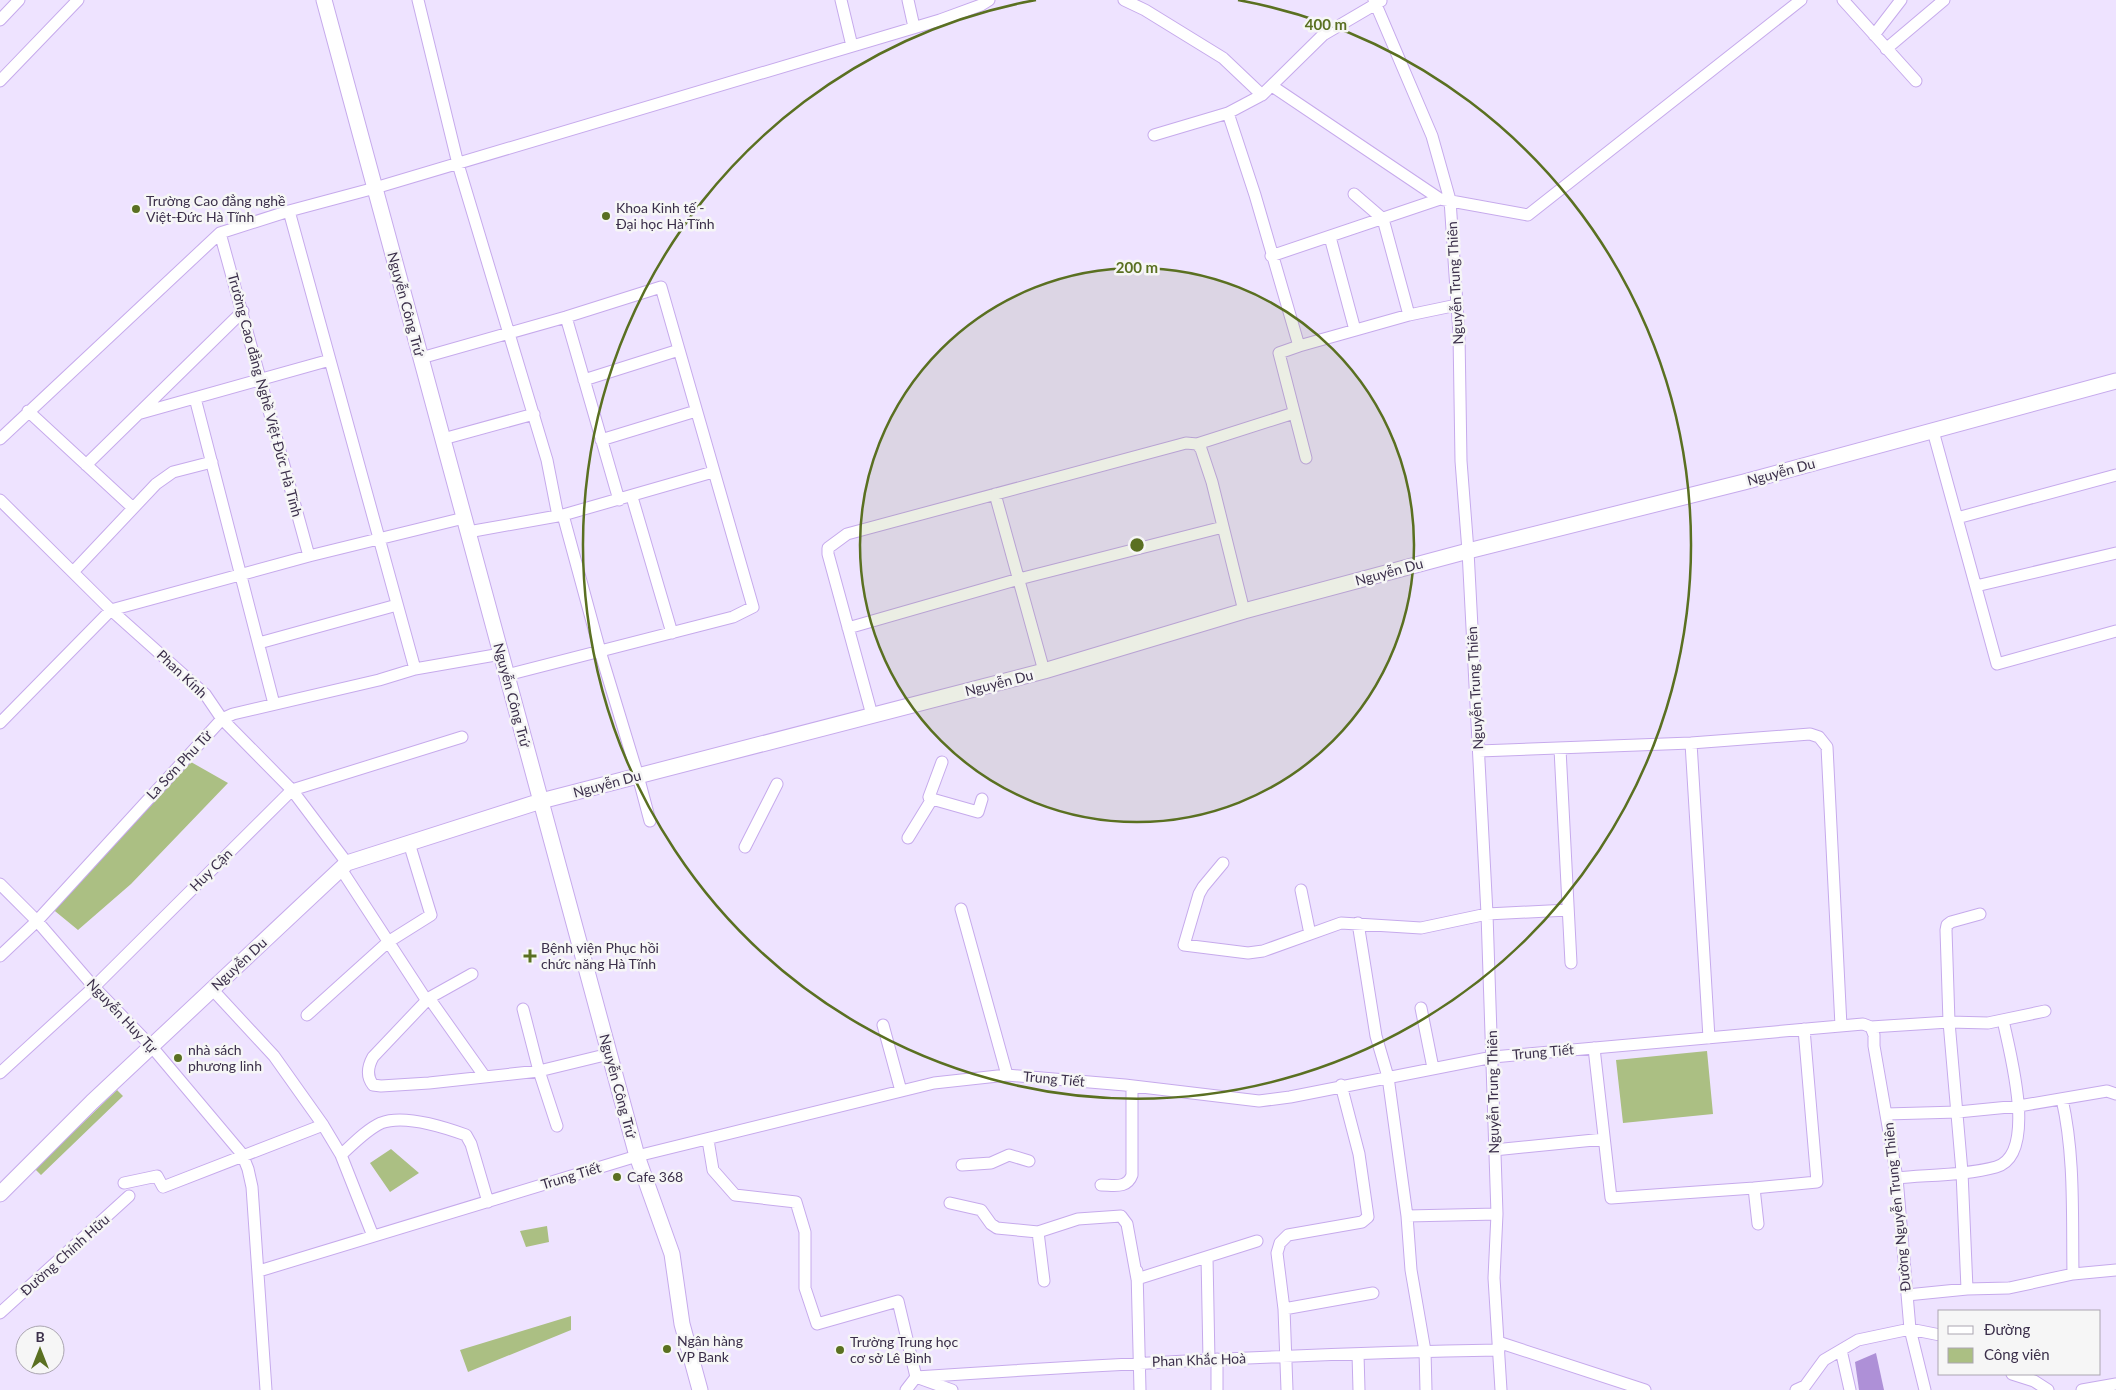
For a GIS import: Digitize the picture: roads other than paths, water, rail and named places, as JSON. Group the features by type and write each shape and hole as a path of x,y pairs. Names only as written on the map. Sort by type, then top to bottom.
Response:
{"main road":[{"name":"Nguyễn Công Trứ","path":"324,0 637,1156 672,1254 682,1324 700,1390"},
{"name":"Nguyễn Du","path":"0,1194 92,1102 344,866 409,843 542,802 1044,671 1244,611 1468,551 1744,482 2116,381"}],"street":[{"path":"0,20 19,0"},
{"path":"0,81 78,0"},
{"path":"418,0 458,164 534,414 560,515 650,821"},
{"path":"841,0 852,46"},
{"path":"908,0 914,27"},
{"path":"0,440 28,411 220,234 289,211 458,164 852,46 981,5 989,0"},
{"path":"1124,0 1145,10 1222,58 1262,95"},
{"path":"1272,86 1445,200 1528,215 1801,0"},
{"path":"1843,0 1916,81"},
{"path":"1874,35 1901,0"},
{"path":"1886,49 1944,0"},
{"path":"1154,135 1228,113 1262,95 1323,35 1378,2"},
{"name":"Nguyễn Trung Thiên","path":"1378,2 1432,136 1445,200 1457,305 1461,461 1479,751 1493,1057 1497,1214 1494,1278 1501,1390"},
{"path":"1228,113 1255,195 1271,256 1299,346"},
{"path":"1354,194 1383,219 1409,315"},
{"path":"1271,256 1445,200"},
{"path":"289,211 414,669"},
{"name":"Trường Cao đẳng Nghề Việt Đức Hà Tĩnh","path":"220,234 309,556"},
{"path":"1330,237 1356,330"},
{"path":"421,358 566,317 661,287 753,607 733,617 507,676"},
{"path":"1306,458 1279,353 1409,315 1457,305"},
{"path":"86,465 243,312"},
{"path":"566,317 619,500"},
{"path":"584,380 679,350"},
{"path":"140,414 330,360"},
{"path":"195,398 274,704"},
{"path":"28,411 133,508"},
{"path":"601,440 696,411"},
{"path":"872,716 828,548 851,532 1186,443 1197,444 1294,413"},
{"path":"443,439 534,414"},
{"path":"1933,431 1997,664 2116,631"},
{"path":"1197,444 1201,448 1209,474 1244,611"},
{"path":"72,572 156,484 173,472 212,462"},
{"path":"0,723 112,610 242,576 309,556 379,540 466,525 560,515 632,497 713,472"},
{"path":"1957,518 2116,475"},
{"path":"995,494 1044,671"},
{"path":"632,497 672,632"},
{"name":"Phan Kính","path":"0,500 112,610 205,694 222,719 292,790 344,866 388,942 485,1077"},
{"path":"848,628 1019,579 1223,527"},
{"path":"1976,586 2116,553"},
{"path":"259,643 397,605"},
{"name":"La Sơn Phu Tử","path":"0,956 37,921 222,719 233,714 379,680 414,669 501,654"},
{"path":"1479,751 1691,743 1810,734 1819,737 1828,747 1841,1026"},
{"name":"Huy Cận","path":"0,1073 94,987 292,790 462,737"},
{"path":"1691,743 1708,1038"},
{"path":"1560,749 1571,963"},
{"path":"942,762 928,797 932,800 978,812 982,799"},
{"path":"745,847 777,784"},
{"path":"908,838 932,800"},
{"path":"307,1015 388,942 431,915 409,843"},
{"path":"1223,863 1199,894 1184,946 1256,952 1340,923 1421,928 1487,914 1568,910"},
{"name":"Nguyễn Huy Tự","path":"0,884 37,921 94,987 152,1047 242,1154 252,1187 266,1390"},
{"path":"1301,890 1310,934"},
{"path":"962,909 1007,1074"},
{"path":"1967,1289 1958,1112 1948,1022 1947,925 1950,922 1980,914"},
{"path":"1358,923 1376,1036 1388,1077 1407,1216 1411,1270 1424,1351 1426,1390"},
{"path":"472,974 428,999 373,1057 368,1067 370,1083 381,1086 485,1077 539,1070 609,1054"},
{"path":"212,988 274,1056 323,1124 341,1155 373,1236"},
{"path":"1421,1008 1433,1068"},
{"path":"523,1009 539,1070 557,1126"},
{"name":"Trung Tiết","path":"259,1271 637,1156 934,1083 1007,1074 1259,1101 1290,1097 1340,1085 1493,1057 1841,1026 1948,1022 1988,1023 2045,1011"},
{"path":"1897,1178 1998,1167 2015,1151 2020,1130 2019,1106 2003,1020"},
{"path":"883,1025 901,1091"},
{"name":"Đường Nguyễn Trung Thiên","path":"1869,1026 1874,1035 1874,1046 1897,1178 1910,1329 1925,1390"},
{"path":"1594,1048 1611,1198 1754,1188 1817,1182 1804,1029"},
{"path":"1287,1390 1284,1309 1277,1253 1282,1240 1288,1235 1362,1222 1368,1217 1359,1154 1340,1085"},
{"path":"1101,1185 1125,1185 1129,1182 1132,1175 1132,1087"},
{"path":"1886,1114 1958,1112 2019,1106 2107,1091 2116,1094"},
{"path":"2062,1099 2072,1171 2073,1274"},
{"path":"341,1155 371,1129 388,1122 407,1121 430,1124 466,1135 471,1144 488,1202"},
{"path":"124,1183 158,1176 163,1187 242,1154 323,1124"},
{"path":"1494,1150 1604,1139"},
{"path":"708,1140 713,1170 735,1195 796,1202 805,1232 805,1288 817,1324 898,1300 916,1377"},
{"path":"962,1165 992,1164 1009,1155 1029,1161"},
{"path":"1754,1188 1758,1224"},
{"name":"Đường Chính Hữu","path":"0,1313 129,1196"},
{"path":"950,1202 981,1210 991,1224 997,1228 1038,1232 1078,1219 1121,1216 1127,1224 1137,1279"},
{"path":"1407,1216 1497,1214"},
{"path":"1038,1232 1044,1281"},
{"path":"1137,1279 1257,1241"},
{"path":"1136,1252 1140,1390"},
{"path":"1207,1257 1213,1360 1217,1390"},
{"path":"1907,1295 1967,1289 2009,1288 2073,1274 2116,1270"},
{"path":"1284,1309 1373,1293"},
{"path":"1796,1390 1805,1386 1824,1360 1858,1340 1910,1329 1938,1335"},
{"name":"Phan Khắc Hoà","path":"916,1377 1139,1362 1358,1354 1498,1346 1645,1390"},
{"path":"1841,1350 1850,1390"},
{"path":"1358,1354 1359,1390"},
{"path":"2015,1375 2034,1381 2048,1390"},
{"path":"906,1390 916,1377"},
{"path":"916,1377 952,1390"},
{"path":"2082,1390 2116,1384"}],"place":[{"name":"Trường Cao đẳng nghề Việt-Đức Hà Tĩnh","path":"136,209"},
{"name":"Khoa Kinh tế - Đại học Hà Tĩnh","path":"606,216"},
{"name":"Bệnh viện Phục hồi chức năng Hà Tĩnh","path":"530,956"},
{"name":"nhà sách phương linh","path":"178,1058"},
{"name":"Cafe 368","path":"617,1177"},
{"name":"Ngân hàng VP Bank","path":"667,1349"},
{"name":"Trường Trung học cơ sở Lê Bình","path":"840,1350"}]}
